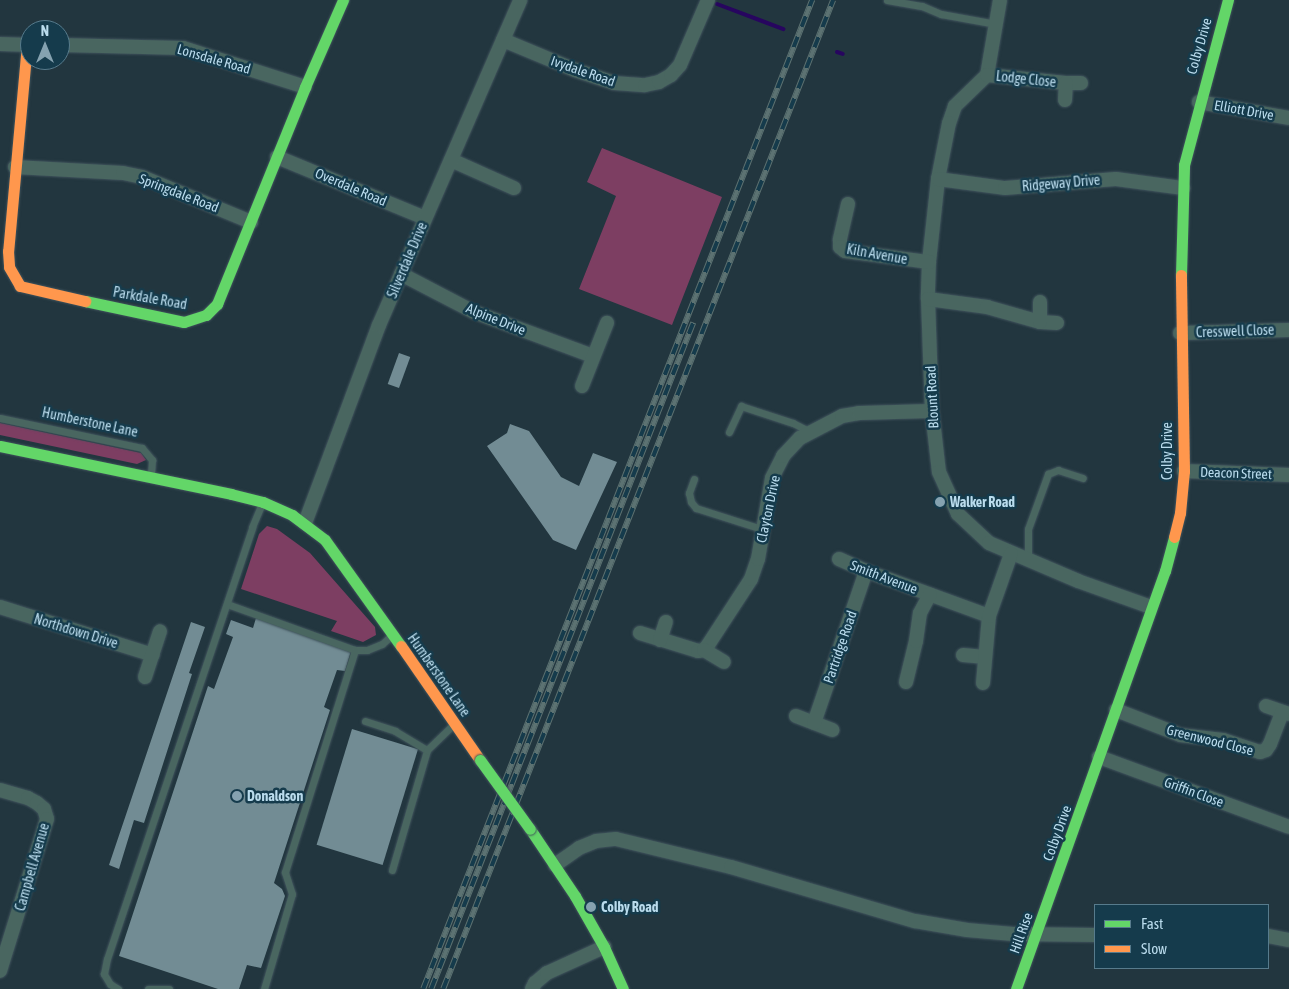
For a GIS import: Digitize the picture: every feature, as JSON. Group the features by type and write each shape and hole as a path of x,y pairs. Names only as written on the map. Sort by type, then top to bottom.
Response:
{"street":[{"name":"Parkdale Road","path":"25,70 15,167 6,196 9,267 20,286 184,322 195,320 206,315 217,304 305,87 343,0"},
{"name":"Ivydale Road","path":"503,40 575,70 614,83 645,86 671,75 680,65 708,0"},
{"path":"987,75 1000,0"},
{"name":"Colby Drive","path":"1053,887 1152,607 1172,546 1180,513 1184,471 1180,333 1184,165 1199,102 1228,0"},
{"name":"Silverdale Drive","path":"305,523 360,372 503,40 515,1"},
{"path":"0,44 20,44"},
{"name":"Lonsdale Road","path":"70,45 183,48 305,87"},
{"name":"Lodge Close","path":"987,75 1081,83"},
{"name":"Blount Road","path":"987,75 955,106 949,123 938,179 929,262 928,300 932,411 939,472 958,514 989,543 1028,561 1152,607"},
{"name":"Lodge Close","path":"1065,100 1066,83"},
{"name":"Elliott Drive","path":"1199,102 1289,118"},
{"name":"Overdale Road","path":"277,157 425,218"},
{"path":"451,160 514,188"},
{"name":"Springdale Road","path":"15,167 123,173 142,177 251,222"},
{"name":"Ridgeway Drive","path":"938,179 1005,188 1116,179 1183,188"},
{"name":"Kiln Avenue","path":"848,204 840,240 840,247 845,251 929,262"},
{"name":"Alpine Drive","path":"401,274 474,312 593,356"},
{"path":"928,300 987,307 1040,322 1057,323"},
{"path":"1040,302 1040,322"},
{"path":"582,386 607,322"},
{"name":"Cresswell Close","path":"1180,333 1289,330"},
{"name":"Clayton Drive","path":"704,650 740,599 751,579 758,559 772,478 783,456 800,438 842,416 858,413 932,411"},
{"name":"Humberstone Lane","path":"0,446 263,502 292,515 325,540 555,865 604,947 623,989"},
{"name":"Deacon Street","path":"1184,471 1289,475"},
{"path":"983,684 989,616 1011,554"},
{"name":"Smith Avenue","path":"839,559 866,572 989,616"},
{"name":"Partridge Road","path":"814,723 866,572"},
{"name":"Smith Avenue","path":"906,682 916,641 920,613 930,594"},
{"name":"Northdown Drive","path":"0,607 152,655"},
{"path":"660,640 666,622"},
{"path":"146,677 160,631"},
{"path":"640,633 687,649 704,650 724,662"},
{"path":"963,655 985,657"},
{"name":"Greenwood Close","path":"1116,710 1180,735 1223,740 1260,752 1266,750 1270,744 1285,713 1266,706"},
{"path":"796,716 832,730"},
{"name":"Griffin Close","path":"1100,757 1288,831"},
{"name":"Campbell Avenue","path":"0,790 28,798 37,803 44,809 47,819 0,971"},
{"path":"555,865 578,848 596,841 616,839 759,875 916,921 967,930 1037,935 1094,935"},
{"name":"Hill Rise","path":"1016,989 1053,887"},
{"path":"1269,936 1289,940"},
{"path":"532,989 535,983 547,973 604,947"}],"lane":[{"path":"887,0 922,6 941,14 996,24"},
{"path":"729,432 741,406 792,423 811,432"},
{"name":"Humberstone Lane","path":"0,418 142,448 152,460 150,477"},
{"path":"1028,561 1028,530 1048,474 1058,470 1083,478"},
{"path":"694,480 689,493 691,502 696,508 762,529"},
{"path":"118,989 110,984 104,974 107,960 263,502"},
{"path":"227,604 355,650 367,650 382,644 393,634"},
{"path":"264,989 292,894 285,872 355,650"},
{"path":"365,720 395,731 428,750"},
{"path":"392,870 428,750 455,723"},
{"path":"148,989 169,989"}],"shaded area":[{"path":"602,148 722,197 672,325 579,289 616,196 587,182"},
{"path":"0,423 141,453 146,460 137,464 0,435"},
{"path":"267,526 277,529 310,553 375,627 376,635 363,642 331,631 337,621 241,589 259,534"}],"building":[{"path":"399,353 410,357 399,388 388,384"},
{"path":"510,424 529,431 561,477 579,486 593,453 617,462 576,550 553,540 487,446 507,433"},
{"name":"Donaldson","path":"256,618 351,651 345,671 337,670 324,707 330,710 274,883 282,889 285,896 261,968 247,965 239,989 218,989 119,956 208,686 214,689 233,637 226,634 231,620 253,628"},
{"path":"191,622 205,627 189,673 192,674 144,823 134,820 119,869 109,865"},
{"path":"352,729 418,749 383,865 317,845"}],"waterway":[{"path":"717,4 783,29"},
{"path":"837,52 843,54"}],"railway":[{"path":"423,989 812,0"},
{"path":"443,989 833,0"},
{"path":"431,989 693,323"}],"traffic: fast":[{"path":"85,301 184,322 206,315 217,304 305,87 343,0"},
{"path":"1181,275 1184,165 1228,0"},
{"path":"0,446 231,494 263,502 292,515 325,540 401,646"},
{"path":"1016,989 1165,571 1174,537"},
{"path":"480,760 530,829"},
{"path":"530,829 575,896 604,947 623,989"}],"traffic: slow":[{"path":"25,70 8,251 9,267 20,286 85,301"},
{"path":"1174,537 1180,513 1184,471 1181,275"},
{"path":"401,646 480,760"}],"place":[{"name":"Walker Road","path":"940,502"},
{"name":"Donaldson","path":"237,796"},
{"name":"Colby Road","path":"591,907"}]}
